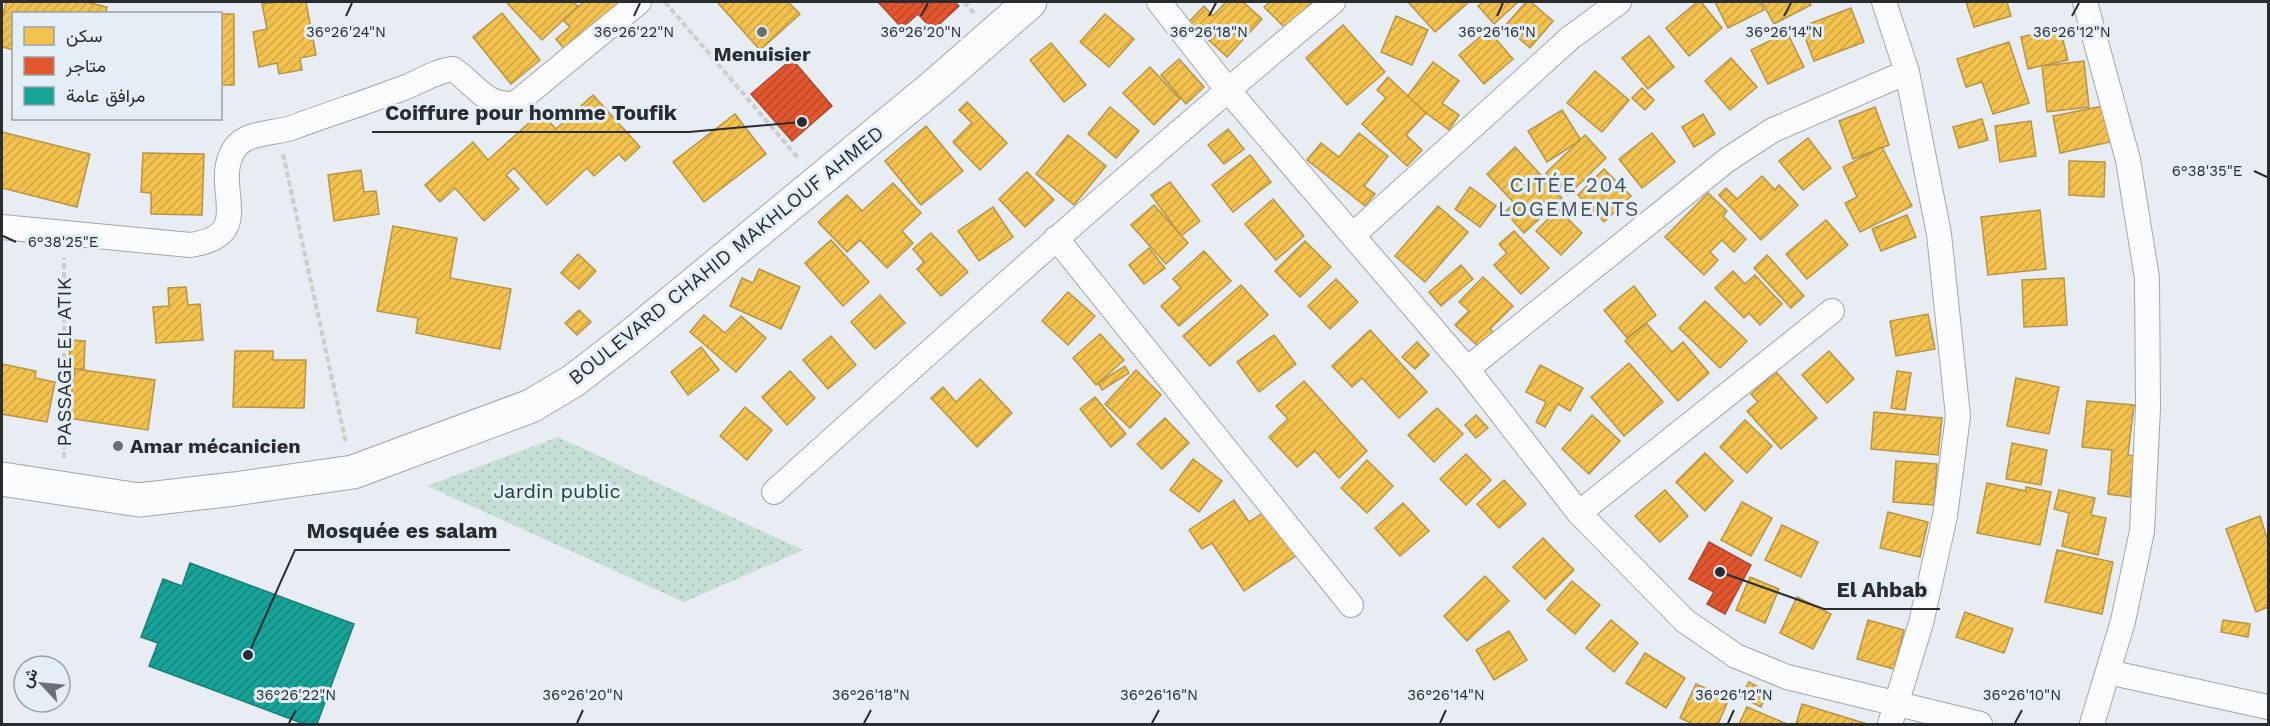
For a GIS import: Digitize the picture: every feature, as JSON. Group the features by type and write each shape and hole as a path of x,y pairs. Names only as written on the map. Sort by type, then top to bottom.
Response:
{"main road":[{"name":"BOULEVARD CHAHID MAKHLOUF AHMED","path":"2,479 139,500 353,472 531,406 573,381 626,340 1030,2"}],"street":[{"path":"2,227 190,245 210,242 223,233 230,216 226,172 235,147 247,137 278,133 400,90 444,70 453,69 470,80 486,99 495,104 516,103 639,2"},
{"path":"1159,2 1227,89 1467,369 1579,513 1686,621 1736,656 1893,715 1980,724"},
{"path":"774,492 1056,238 1227,89 1333,2"},
{"path":"1353,235 1570,38 1619,2"},
{"path":"1884,2 1907,72 1939,234 1958,416 1946,516 1922,623 1893,715"},
{"path":"2085,2 2128,160 2147,278 2148,408 2142,531 2123,621 2092,724"},
{"path":"1467,369 1727,160 1773,130 1907,72"},
{"path":"1056,238 1351,605"},
{"path":"1579,513 1832,311"},
{"path":"2108,672 2268,709 2267,724"}],"path":[{"path":"665,2 818,181"},
{"path":"278,133 353,472"},
{"name":"PASSAGE EL ATIK","path":"64,234 64,490"}],"green space":[{"name":"Jardin public","path":"558,437 803,550 684,602 427,486"}],"building: سكن":[{"path":"6,2 86,2 107,7 106,12 12,12 12,50 2,47 2,19"},
{"path":"306,2 316,55 300,58 302,70 279,74 277,63 259,67 253,32 267,29 262,4"},
{"path":"506,2 573,2 578,6 542,40"},
{"path":"584,2 622,2 566,51 556,39 570,27 563,20"},
{"name":"Menuisier","path":"717,2 788,2 800,14 760,50"},
{"path":"1226,2 1243,2 1262,19 1227,57 1189,22 1204,6 1213,16"},
{"path":"1270,2 1315,2 1286,29 1264,7"},
{"path":"1408,2 1469,2 1435,32"},
{"path":"1484,2 1518,2 1494,24 1478,6"},
{"path":"1526,2 1531,2 1553,21 1530,48 1505,26"},
{"path":"1697,2 1701,2 1722,28 1689,56 1666,28"},
{"path":"1715,2 1760,2 1764,10 1728,28"},
{"path":"1762,2 1809,2 1811,5 1774,24"},
{"path":"1966,2 2007,2 2011,16 1974,27"},
{"path":"1851,8 1864,42 1814,61 1801,27"},
{"path":"502,13 540,60 511,84 473,37"},
{"path":"222,14 234,14 234,85 222,85"},
{"path":"1105,14 1134,39 1109,67 1080,42"},
{"path":"1396,16 1428,30 1412,65 1381,52"},
{"path":"1343,25 1385,72 1347,105 1306,58"},
{"path":"2060,28 2068,60 2028,69 2021,37"},
{"path":"1488,30 1513,59 1484,84 1459,55"},
{"path":"1787,32 1804,67 1768,84 1751,50"},
{"path":"1649,36 1674,67 1648,89 1622,58"},
{"path":"2009,42 2029,103 1993,114 1982,82 1966,87 1957,59"},
{"path":"1051,43 1086,85 1064,102 1030,60"},
{"path":"1731,58 1757,87 1730,110 1705,81"},
{"path":"1179,59 1204,87 1186,104 1161,75"},
{"path":"2084,61 2089,107 2047,112 2042,66"},
{"path":"1433,62 1459,81 1442,103 1459,115 1449,130 1406,98"},
{"path":"1150,67 1180,99 1154,125 1123,93"},
{"path":"1595,71 1629,100 1602,132 1567,103"},
{"path":"1388,77 1426,113 1406,135 1422,150 1407,166 1362,124 1386,98 1377,90"},
{"path":"1642,88 1654,100 1645,110 1632,98"},
{"path":"593,95 640,147 625,161 619,154 594,176 587,168 547,205 514,168 506,175 519,189 484,221 455,188 440,202 425,185 473,142 488,160 541,112 556,129"},
{"path":"967,102 1007,143 980,170 953,142 972,123 959,110"},
{"path":"2103,106 2110,142 2060,153 2053,116"},
{"path":"1110,107 1139,131 1116,158 1088,134"},
{"path":"1875,107 1889,145 1853,159 1839,121"},
{"path":"1562,110 1581,140 1547,162 1528,131"},
{"path":"735,114 766,154 704,202 673,162"},
{"path":"1703,114 1715,134 1694,147 1682,127"},
{"path":"1982,119 1988,140 1959,148 1953,127"},
{"path":"2031,121 2036,156 2000,162 1995,126"},
{"path":"926,126 963,171 921,205 885,161"},
{"path":"1228,129 1244,149 1224,164 1208,145"},
{"path":"2,132 90,154 77,207 2,188"},
{"path":"1359,133 1388,156 1364,186 1375,194 1365,206 1307,160 1321,143 1339,157"},
{"path":"1652,133 1675,162 1642,188 1619,159"},
{"path":"1068,135 1106,166 1074,205 1036,174"},
{"path":"1585,135 1606,158 1568,195 1546,173"},
{"path":"1808,138 1831,168 1803,190 1779,161"},
{"path":"1515,147 1562,198 1524,233 1505,212 1514,203 1487,174"},
{"path":"1882,147 1912,206 1860,232 1845,203 1857,197 1843,167"},
{"path":"143,153 204,154 202,215 151,214 151,193 141,192"},
{"path":"1250,155 1271,182 1233,212 1212,185"},
{"path":"2069,161 2105,162 2104,197 2069,195"},
{"path":"1604,169 1631,196 1604,222 1578,195"},
{"path":"361,170 364,192 376,191 379,214 334,221 328,175"},
{"path":"1027,172 1054,200 1025,227 999,199"},
{"path":"1762,176 1775,190 1779,185 1798,205 1761,240 1719,195 1726,188 1737,199"},
{"path":"1170,182 1200,221 1181,236 1151,195"},
{"path":"893,183 921,213 902,231 913,243 887,268 860,240 847,252 818,222 847,195 862,211"},
{"path":"1470,187 1496,206 1480,227 1455,209"},
{"path":"1708,193 1727,211 1723,216 1746,239 1734,252 1722,240 1710,252 1718,260 1704,275 1665,237"},
{"path":"1273,199 1304,236 1276,260 1245,224"},
{"path":"1154,205 1188,243 1166,264 1131,225"},
{"path":"1438,206 1468,232 1425,282 1395,256"},
{"path":"993,207 1013,237 979,261 958,231"},
{"path":"1558,209 1582,233 1561,255 1536,231"},
{"path":"2040,210 2046,269 1988,275 1981,217"},
{"path":"1907,215 1916,237 1881,251 1872,229"},
{"path":"1826,220 1848,245 1807,279 1786,254"},
{"path":"393,226 457,238 450,278 511,289 500,349 416,333 418,318 377,311"},
{"path":"1514,231 1549,268 1521,294 1494,265 1507,253 1499,244"},
{"path":"931,233 968,272 941,296 917,269 924,262 913,249"},
{"path":"831,240 869,282 843,306 805,263"},
{"path":"1305,241 1331,267 1300,297 1275,271"},
{"path":"1149,248 1165,268 1144,284 1129,265"},
{"path":"1204,251 1231,281 1179,326 1161,306 1181,288 1173,279"},
{"path":"578,254 596,271 579,289 561,273"},
{"path":"1767,255 1804,296 1791,308 1754,268"},
{"path":"1461,265 1473,279 1441,306 1429,292"},
{"path":"759,269 800,287 781,329 730,306 742,278 753,283"},
{"path":"1733,271 1745,284 1755,275 1782,304 1760,325 1749,313 1744,318 1715,288"},
{"path":"1483,277 1513,306 1490,329 1493,332 1479,347 1455,325 1469,311 1459,302"},
{"path":"2064,278 2067,325 2024,327 2022,280"},
{"path":"1336,279 1358,302 1330,329 1308,306"},
{"path":"1241,285 1268,315 1210,366 1183,336"},
{"path":"1634,286 1656,315 1627,338 1604,310"},
{"path":"186,287 188,305 200,304 203,340 156,343 153,307 169,306 168,288"},
{"path":"1068,292 1095,316 1068,345 1042,321"},
{"path":"880,295 905,323 875,349 851,322"},
{"path":"1705,301 1747,341 1720,368 1679,328"},
{"path":"579,310 591,322 577,335 565,323"},
{"path":"1928,314 1935,349 1896,356 1890,321"},
{"path":"704,315 725,333 741,316 766,338 736,372 690,332"},
{"path":"1646,323 1672,352 1683,342 1709,373 1678,401 1625,341"},
{"path":"1370,330 1427,392 1399,418 1362,378 1352,387 1332,366"},
{"path":"1100,334 1124,360 1096,385 1073,358"},
{"path":"1274,335 1296,364 1259,392 1237,362"},
{"path":"831,336 856,365 828,389 803,360"},
{"path":"70,340 85,341 84,369 69,369"},
{"path":"1417,342 1429,355 1415,369 1402,357"},
{"path":"701,347 719,370 688,395 671,372"},
{"path":"235,351 273,351 273,360 306,360 304,408 233,407"},
{"path":"1829,351 1854,379 1827,403 1802,375"},
{"path":"1629,363 1663,402 1624,436 1591,397"},
{"path":"2,364 36,371 35,378 55,382 47,422 2,414"},
{"path":"1540,365 1583,388 1570,411 1558,404 1545,427 1536,422 1546,402 1526,392"},
{"path":"1125,366 1129,373 1102,390 1098,383"},
{"path":"75,369 155,380 148,430 68,418"},
{"path":"1136,370 1161,395 1130,428 1105,404"},
{"path":"790,371 815,398 787,425 762,397"},
{"path":"1897,371 1911,373 1905,410 1891,408"},
{"path":"1776,372 1817,418 1781,449 1747,411 1758,402 1751,394"},
{"path":"2016,378 2059,387 2049,434 2007,426"},
{"path":"980,379 1012,413 977,447 931,398 943,387 956,402"},
{"path":"1304,381 1367,451 1339,478 1315,451 1297,467 1269,437 1288,419 1276,406"},
{"path":"1095,397 1126,434 1111,447 1080,409"},
{"path":"2087,401 2134,405 2128,455 2134,456 2130,497 2108,494 2112,450 2082,447"},
{"path":"745,407 772,430 747,460 720,436"},
{"path":"1437,408 1463,434 1434,462 1408,435"},
{"path":"1874,412 1942,418 1938,455 1871,449"},
{"path":"1476,415 1488,428 1476,438 1465,425"},
{"path":"1592,415 1620,441 1589,474 1562,449"},
{"path":"1165,418 1189,443 1162,469 1137,444"},
{"path":"1745,420 1772,446 1747,473 1720,447"},
{"path":"2012,443 2047,450 2041,485 2006,479"},
{"path":"1705,453 1733,481 1705,511 1676,482"},
{"path":"1466,454 1491,480 1466,505 1440,479"},
{"path":"1193,459 1222,481 1199,512 1170,490"},
{"path":"1367,460 1393,486 1367,513 1341,488"},
{"path":"1896,461 1937,464 1934,505 1893,502"},
{"path":"1504,480 1526,504 1499,528 1477,504"},
{"path":"1987,483 2026,491 2026,487 2051,492 2040,545 1977,533"},
{"path":"1665,490 1688,516 1660,542 1635,516"},
{"path":"2059,490 2095,498 2091,515 2106,518 2098,555 2062,546 2069,513 2054,509"},
{"path":"1234,500 1249,522 1276,504 1306,549 1244,591 1212,543 1202,549 1189,530"},
{"path":"1742,502 1772,518 1751,556 1721,540"},
{"path":"1403,503 1429,531 1400,556 1375,528"},
{"path":"1888,512 1928,522 1920,557 1880,548"},
{"path":"2260,516 2268,541 2268,607 2256,612 2226,529"},
{"path":"1782,525 1818,542 1801,577 1765,560"},
{"path":"1543,538 1574,570 1545,599 1513,567"},
{"path":"2057,550 2113,562 2102,614 2045,602"},
{"path":"1485,576 1509,601 1467,641 1444,616"},
{"path":"1750,577 1779,589 1765,623 1736,610"},
{"path":"1572,581 1600,605 1575,634 1547,610"},
{"path":"1797,597 1831,614 1813,649 1780,633"},
{"path":"1965,612 2013,629 2004,653 1956,637"},
{"path":"1611,620 1638,643 1614,672 1586,648"},
{"path":"1868,620 1904,630 1894,669 1857,659"},
{"path":"2223,620 2250,624 2248,637 2221,632"},
{"path":"1509,631 1527,660 1494,680 1476,650"},
{"path":"1645,653 1685,678 1666,708 1626,683"},
{"path":"1749,682 1768,692 1761,707 1741,697"},
{"path":"1696,684 1729,699 1718,724 1693,724 1680,718"},
{"path":"1802,704 1867,724 1796,724"},
{"path":"1747,707 1787,724 1739,724"}],"building: متاجر":[{"path":"878,2 955,2 959,6 933,30 918,14 902,28"},
{"path":"792,59 832,106 792,141 751,94"},
{"path":"1709,542 1751,565 1725,614 1707,604 1714,592 1689,579"}],"building: مرافق عامة":[{"path":"190,563 354,624 317,724 304,724 149,666 158,643 141,637 163,579 182,586"}],"place":[{"name":"Menuisier","path":"762,32"},
{"name":"Coiffure pour homme Toufik","path":"802,122"},
{"name":"Amar mécanicien","path":"118,446"},
{"name":"El Ahbab","path":"1720,572"},
{"name":"Mosquée es salam","path":"248,655"}],"district":[{"name":"CITÉE 204 LOGEMENTS","path":"1569,197"}]}
